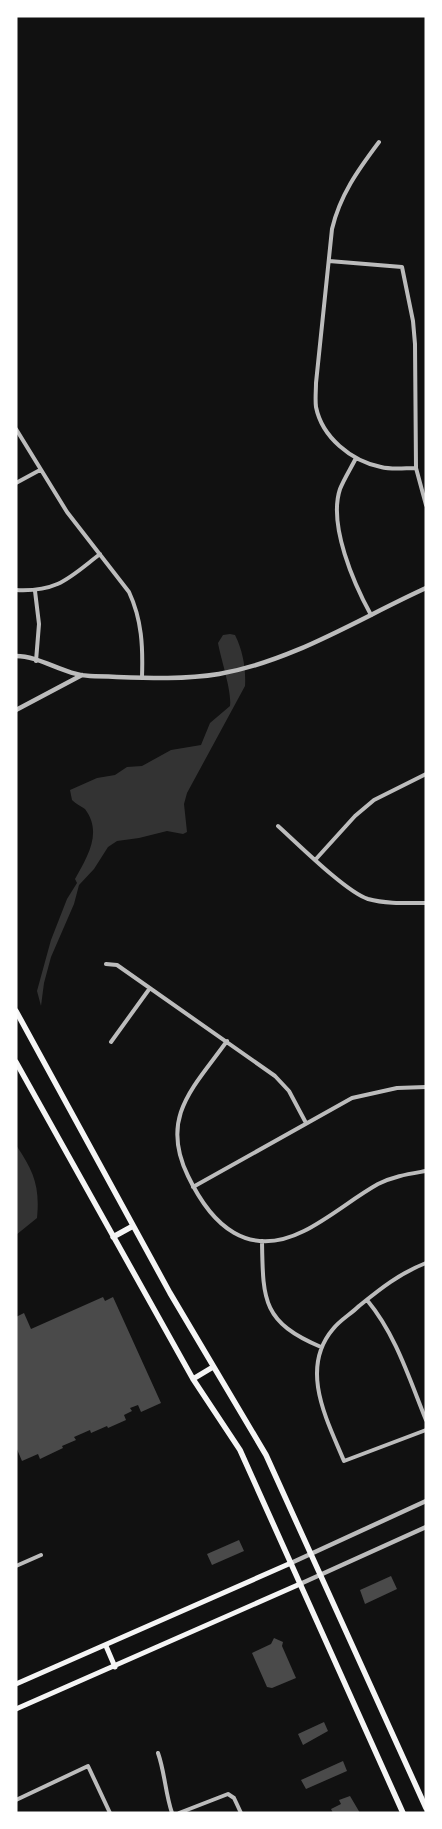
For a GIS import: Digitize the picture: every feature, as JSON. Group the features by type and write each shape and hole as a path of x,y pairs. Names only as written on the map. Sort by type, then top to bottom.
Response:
{"main road":[{"path":"16,1011 133,1226 213,1367 266,1455 321,1574 425,1811"},
{"path":"16,1062 193,1379 240,1450 403,1813"},
{"path":"112,1237 133,1226"},
{"path":"193,1379 213,1367"},
{"path":"16,1684 291,1563"},
{"path":"16,1709 300,1584"},
{"path":"106,1646 115,1667"}],"street":[{"path":"378,142 347,186 337,208 329,261 316,383 316,406 324,428 340,446 363,463 383,468 416,468"},
{"path":"329,261 402,267 414,336 416,468 426,505"},
{"path":"16,429 67,512 129,592 136,607 143,641 142,677"},
{"path":"356,458 340,490 338,511 350,572 371,615"},
{"path":"16,483 40,470"},
{"path":"16,590 34,591 62,583 100,554"},
{"path":"16,656 36,660 82,675 180,678 218,674 250,667 304,648 426,588"},
{"path":"34,591 39,624 36,660"},
{"path":"16,710 82,675"},
{"path":"316,859 355,816 374,800 426,774"},
{"path":"278,826 349,888 366,898 386,902 426,903"},
{"path":"106,964 116,964 275,1076 288,1092 306,1123"},
{"path":"111,1042 150,988"},
{"path":"227,1041 182,1106 178,1121 176,1146 182,1164 194,1187 225,1228 241,1238 262,1241 285,1239 298,1234 378,1184 402,1175 426,1172"},
{"path":"194,1187 352,1098 397,1088 426,1087"},
{"path":"262,1241 264,1290 270,1307 280,1323 295,1336 321,1347"},
{"path":"426,1262 389,1282 334,1328 321,1347 317,1368 318,1390 323,1409 344,1461 426,1430"},
{"path":"367,1300 383,1318 392,1334 426,1420"},
{"path":"291,1563 426,1501"},
{"path":"300,1584 426,1526"},
{"path":"16,1566 41,1555"},
{"path":"158,1753 162,1766 166,1796 172,1813"},
{"path":"16,1800 88,1766 110,1813"},
{"path":"179,1813 228,1794 234,1798 240,1813"}],"shaded area":[{"path":"223,635 235,635 242,654 245,686 187,793 184,804 187,832 183,834 167,831 117,841 108,847 94,869 79,885 74,904 51,957 44,983 41,1006 37,991 51,940 67,899 77,883 75,879 88,854 93,836 90,818 85,809 72,800 70,790 97,778 115,775 127,767 142,766 171,750 201,745 210,723 230,706 228,684 218,643"},
{"path":"16,1145 27,1163 34,1180 38,1207 37,1218 16,1235"}],"building":[{"path":"103,1297 105,1301 113,1297 161,1403 141,1412 138,1405 130,1408 132,1411 124,1415 126,1420 108,1428 107,1426 91,1433 90,1430 74,1437 76,1440 40,1459 38,1454 22,1461 16,1447 16,1317 24,1313 31,1329"},
{"path":"239,1540 244,1551 212,1565 207,1554"},
{"path":"391,1576 397,1589 365,1604 360,1590"},
{"path":"274,1638 283,1642 282,1646 296,1678 272,1688 267,1687 252,1653 271,1644"},
{"path":"324,1722 328,1731 303,1745 298,1734"},
{"path":"343,1761 347,1771 306,1789 301,1780"},
{"path":"350,1796 360,1813 333,1813 331,1809 341,1804 339,1800"}]}
